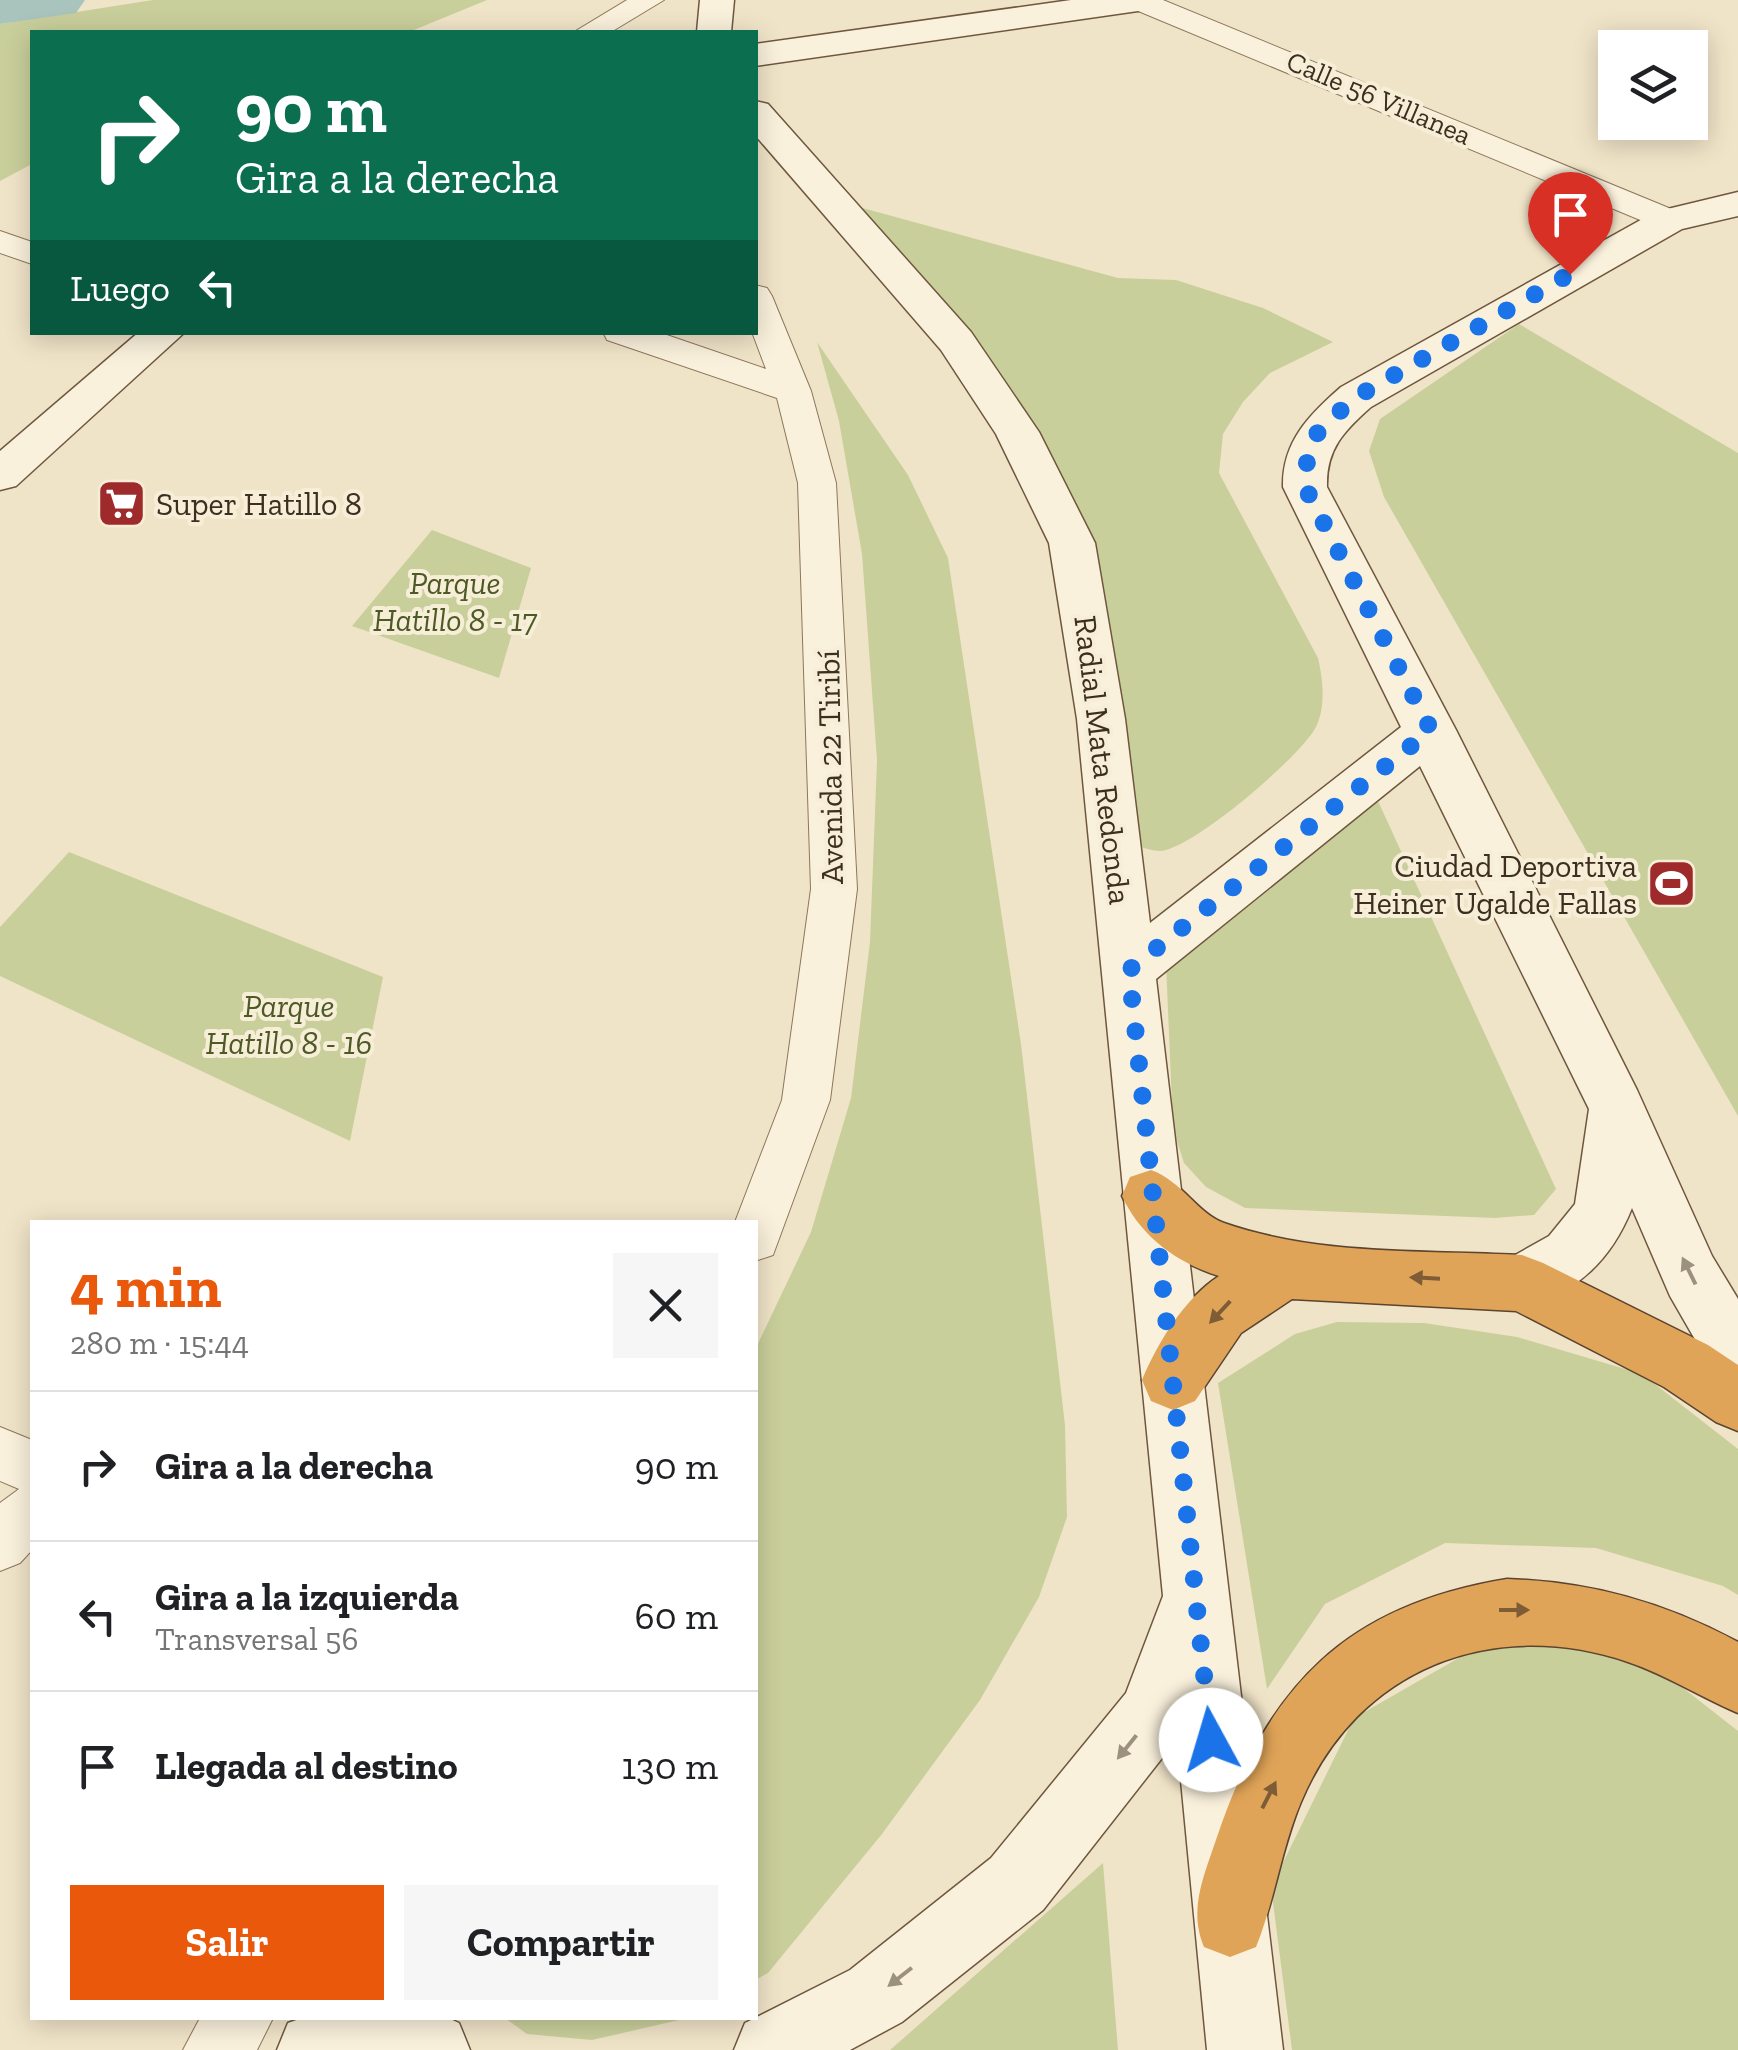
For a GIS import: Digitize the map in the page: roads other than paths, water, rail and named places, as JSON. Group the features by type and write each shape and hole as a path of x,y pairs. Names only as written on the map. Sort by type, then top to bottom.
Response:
{"highway":[{"path":"1151,1196 1200,1243 1291,1271 1522,1283 1686,1366 1738,1401"},
{"path":"1173,1380 1219,1308 1254,1285 1291,1271"},
{"path":"1230,1920 1255,1822 1302,1732 1344,1683 1372,1659 1414,1636 1462,1616 1506,1608 1551,1611 1669,1641 1738,1679"}],"main road":[{"path":"714,30 717,0"},
{"path":"758,53 1144,1"},
{"name":"Radial Mata Redonda","path":"758,115 956,341 1018,432 1072,543 1102,718 1245,2050"},
{"path":"1738,204 1668,220 1356,397 1320,429 1308,449 1305,487 1618,1107 1691,1276 1738,1355"},
{"path":"0,475 163,335"},
{"path":"1129,970 1431,730"},
{"path":"1522,1283 1576,1251 1604,1210 1614,1165 1618,1107"},
{"path":"772,2050 876,1996 1017,1884 1152,1715 1196,1596"},
{"path":"314,2050 414,2035"}],"street":[{"path":"593,30 649,0"},
{"name":"Calle 56 Villanea","path":"1144,1 1668,220"},
{"path":"1615,198 1631,239"},
{"path":"0,241 30,253"},
{"name":"Avenida 22 Tiribí","path":"758,304 793,391 817,483 823,545 834,889 806,1100 758,1230"},
{"path":"629,335 793,391"},
{"path":"0,1454 30,1467"},
{"path":"0,1544 30,1513"},
{"path":"216,2050 239,2020"}],"waterway":[{"path":"0,6 55,0"}],"place":[{"name":"Super Hatillo 8","path":"121,504"},
{"name":"Ciudad Deportiva Heiner Ugalde Fallas","path":"1672,884"}],"park label":[{"name":"Parque Hatillo 8 - 17","path":"455,602"},
{"name":"Parque Hatillo 8 - 16","path":"289,1024"}]}
